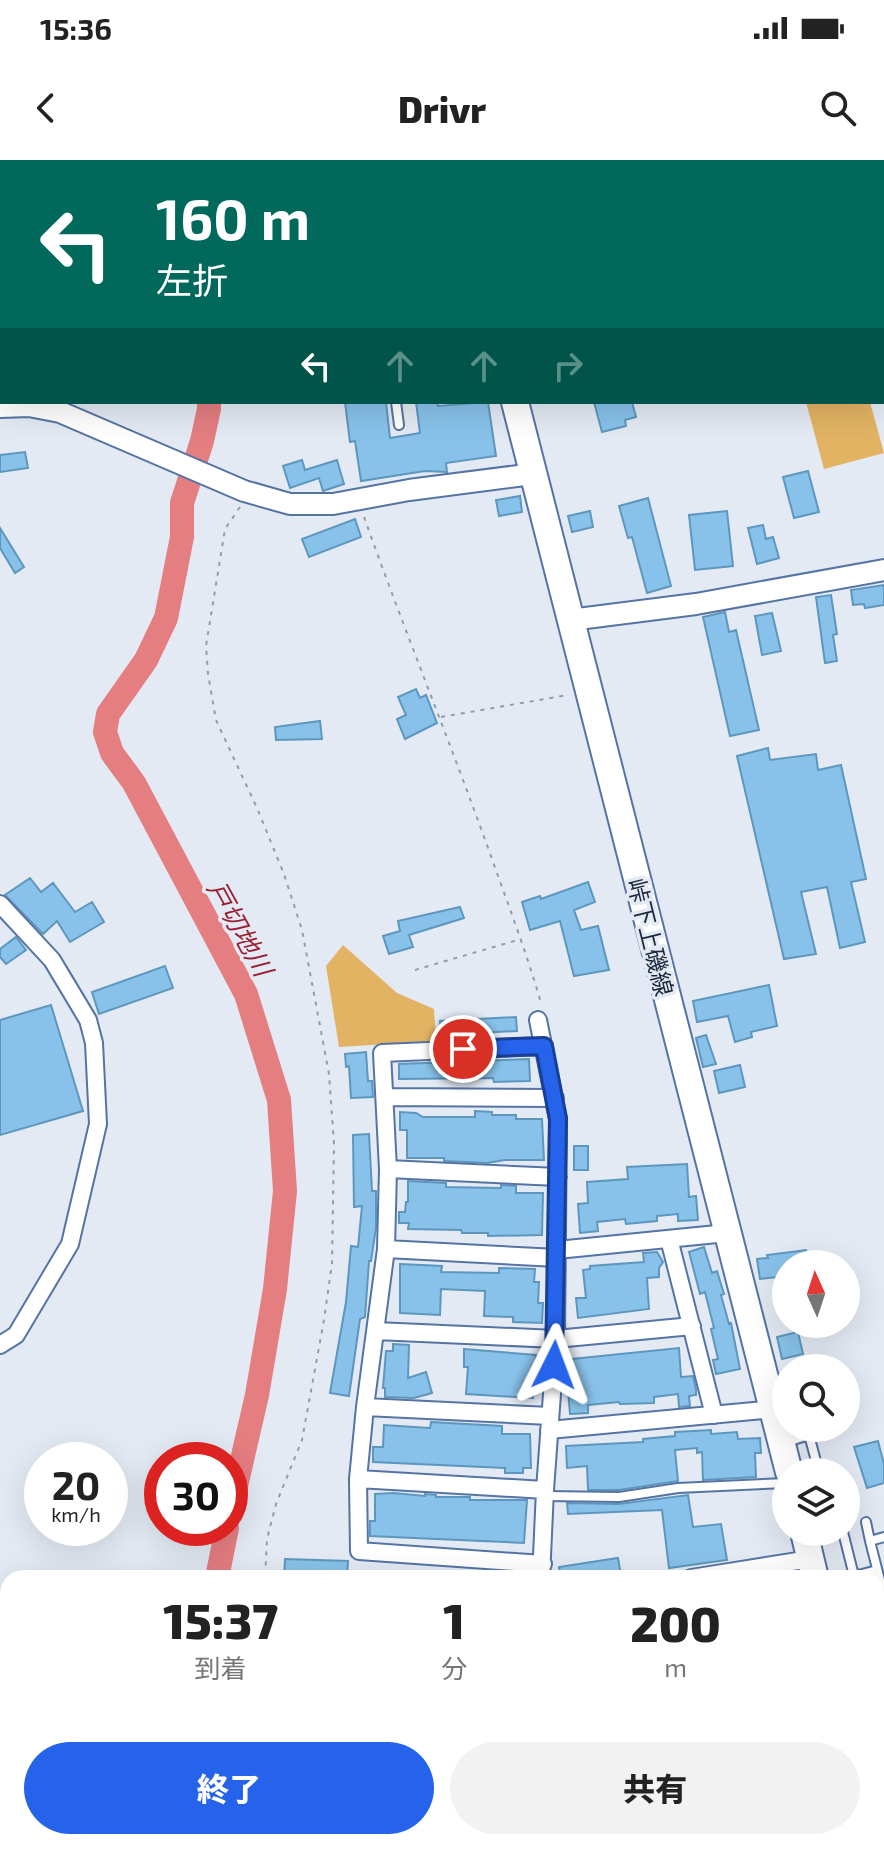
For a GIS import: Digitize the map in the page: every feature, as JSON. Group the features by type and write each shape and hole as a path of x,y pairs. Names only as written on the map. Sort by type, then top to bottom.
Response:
{"main road":[{"name":"峠下上磯線","path":"516,404 772,1402"},
{"name":"峠下上磯線","path":"782,1443 786,1458"},
{"path":"807,1546 812,1569"}],"street":[{"path":"0,407 45,408 264,499 290,504 318,505 533,474"},
{"path":"570,620 696,604 884,570"},
{"path":"0,904 52,960 88,1020 94,1043 98,1124 70,1244 16,1335 0,1345"},
{"path":"538,1020 558,1119 556,1339 542,1570"},
{"path":"533,1570 359,1551 358,1479 386,1249 388,1169 382,1053 544,1046"},
{"path":"386,1097 555,1098"},
{"path":"388,1169 558,1177"},
{"path":"386,1249 557,1254 727,1233"},
{"path":"669,1239 714,1415"},
{"path":"376,1331 556,1339 692,1326"},
{"path":"365,1407 550,1423 772,1409"},
{"path":"358,1479 545,1493"}],"lane":[{"path":"396,404 399,425"},
{"path":"782,1443 809,1435 815,1458"},
{"path":"545,1493 619,1497 678,1488 772,1484"},
{"path":"866,1522 877,1570"},
{"path":"870,1541 884,1537"},
{"path":"845,1546 849,1570"}],"path":[{"path":"357,499 393,601 441,717 521,939 541,1003 538,1020"},
{"path":"241,507 225,529 209,619 206,646 208,674 216,720 257,808 284,874 302,930 329,1074 334,1144 332,1263 324,1320 302,1440 276,1504 267,1539 265,1570"},
{"path":"441,717 589,692"},
{"path":"415,970 521,939"}],"shaded area":[{"path":"807,404 871,404 884,453 824,469"},
{"path":"343,945 397,993 434,1009 436,1041 339,1047 326,966"}],"building":[{"path":"345,404 386,404 390,438 420,433 416,404 488,404 496,456 446,463 447,472 425,471 361,481 355,441 350,442"},
{"path":"595,404 633,404 636,417 625,420 626,426 602,432"},
{"path":"25,452 28,468 0,472 0,455"},
{"path":"302,460 305,470 337,460 344,484 323,491 319,478 290,488 283,466"},
{"path":"808,471 819,512 794,518 783,477"},
{"path":"520,496 522,512 499,516 496,500"},
{"path":"648,498 671,586 647,593 632,537 628,538 619,506"},
{"path":"590,511 593,527 572,532 568,516"},
{"path":"727,511 733,566 695,570 689,515"},
{"path":"355,519 361,537 309,557 302,539"},
{"path":"763,525 766,539 773,537 779,558 757,564 748,528"},
{"path":"0,528 24,567 15,573 0,548"},
{"path":"884,585 884,605 865,608 864,604 853,605 851,590"},
{"path":"831,595 837,634 833,635 837,661 825,663 816,597"},
{"path":"725,612 729,632 736,630 759,730 730,736 703,617"},
{"path":"772,613 781,651 762,655 755,616"},
{"path":"416,689 420,698 426,695 437,723 405,739 397,719 406,715 398,697"},
{"path":"320,721 322,739 276,740 275,727"},
{"path":"768,748 770,760 816,754 818,770 841,765 866,879 851,882 865,942 840,948 827,887 801,892 816,954 784,959 737,756"},
{"path":"30,878 41,892 53,883 75,912 92,902 104,922 70,942 57,921 43,934 5,895"},
{"path":"588,882 595,902 574,910 581,930 598,926 609,970 574,976 560,921 530,930 522,902 540,896 541,899"},
{"path":"460,907 464,918 409,935 413,947 389,954 383,936 400,931 398,921"},
{"path":"16,937 26,950 6,964 0,957 0,949"},
{"path":"165,966 173,988 99,1014 92,992"},
{"path":"769,985 777,1026 751,1032 752,1037 735,1042 728,1016 697,1022 693,1001"},
{"path":"51,1005 83,1111 0,1135 0,1020"},
{"path":"516,1017 517,1031 441,1035 440,1021"},
{"path":"706,1035 716,1064 703,1067 696,1038"},
{"path":"366,1052 368,1081 372,1081 373,1097 351,1098 345,1054"},
{"path":"529,1059 530,1081 494,1082 493,1078 399,1079 399,1064"},
{"path":"740,1065 745,1087 719,1093 714,1071"},
{"path":"475,1111 516,1115 516,1119 542,1119 544,1160 487,1163 407,1158 407,1130 400,1130 400,1112 416,1113 423,1117 475,1117"},
{"path":"369,1134 372,1191 376,1191 376,1228 369,1261 365,1317 360,1319 349,1396 330,1393 346,1302 351,1246 358,1247 362,1206 354,1207 353,1135"},
{"path":"574,1146 588,1146 588,1170 574,1170"},
{"path":"687,1164 689,1197 696,1196 698,1220 678,1221 678,1214 657,1216 657,1221 626,1224 625,1219 597,1222 598,1231 580,1233 578,1204 588,1203 587,1182 628,1179 627,1167"},
{"path":"408,1181 446,1183 446,1187 516,1186 516,1193 543,1193 542,1235 488,1236 488,1233 462,1233 461,1230 408,1229 409,1223 399,1223 399,1212 405,1212 408,1202"},
{"path":"704,1247 712,1273 717,1271 724,1294 721,1295 731,1323 740,1369 716,1374 713,1360 718,1359 711,1329 714,1328 705,1292 700,1294 689,1252"},
{"path":"657,1252 663,1262 659,1277 647,1278 649,1309 578,1318 576,1298 586,1298 583,1270 590,1269 590,1266 644,1262 643,1253"},
{"path":"772,1254 772,1278 760,1279 757,1259 768,1258 767,1255"},
{"path":"400,1264 442,1266 441,1272 499,1273 499,1268 535,1269 534,1282 539,1282 538,1303 543,1303 542,1323 513,1322 513,1317 484,1316 485,1291 441,1289 440,1315 400,1313"},
{"path":"777,1338 799,1338 803,1354 781,1354"},
{"path":"393,1344 409,1345 408,1378 426,1372 432,1393 414,1398 385,1397 386,1351 393,1351"},
{"path":"679,1348 681,1377 693,1376 696,1389 696,1395 689,1396 690,1406 679,1407 678,1394 654,1397 654,1403 588,1405 588,1413 570,1414 568,1390 574,1390 572,1359"},
{"path":"464,1349 536,1355 533,1398 466,1394 468,1367 464,1367"},
{"path":"431,1422 502,1426 502,1434 530,1434 531,1468 523,1468 523,1473 505,1473 505,1468 373,1462 373,1447 383,1447 384,1425 430,1428"},
{"path":"711,1430 711,1434 737,1432 738,1439 760,1438 761,1453 755,1453 756,1477 703,1480 702,1452 697,1453 697,1448 675,1450 678,1481 619,1490 588,1490 587,1466 567,1468 566,1446 643,1442 643,1439 675,1436 675,1432"},
{"path":"878,1441 884,1464 884,1483 867,1488 854,1447"},
{"path":"375,1494 470,1497 470,1500 527,1500 524,1543 370,1536 370,1521 375,1521"},
{"path":"688,1495 693,1527 721,1524 727,1560 669,1568 662,1510 568,1514 567,1503 619,1504"},
{"path":"618,1558 620,1570 560,1570 559,1567"},
{"path":"285,1559 348,1561 347,1570 284,1570"}],"waterway":[{"name":"戸切地川","path":"209,404 202,441 182,503 182,537 166,618 146,660 108,714 105,732 112,753 134,783 246,994 279,1100 285,1191 275,1289 246,1442"},
{"name":"戸切地川","path":"219,1570 223,1546"}],"route":[{"path":"463,1049 544,1046 558,1119 554,1365"}]}
